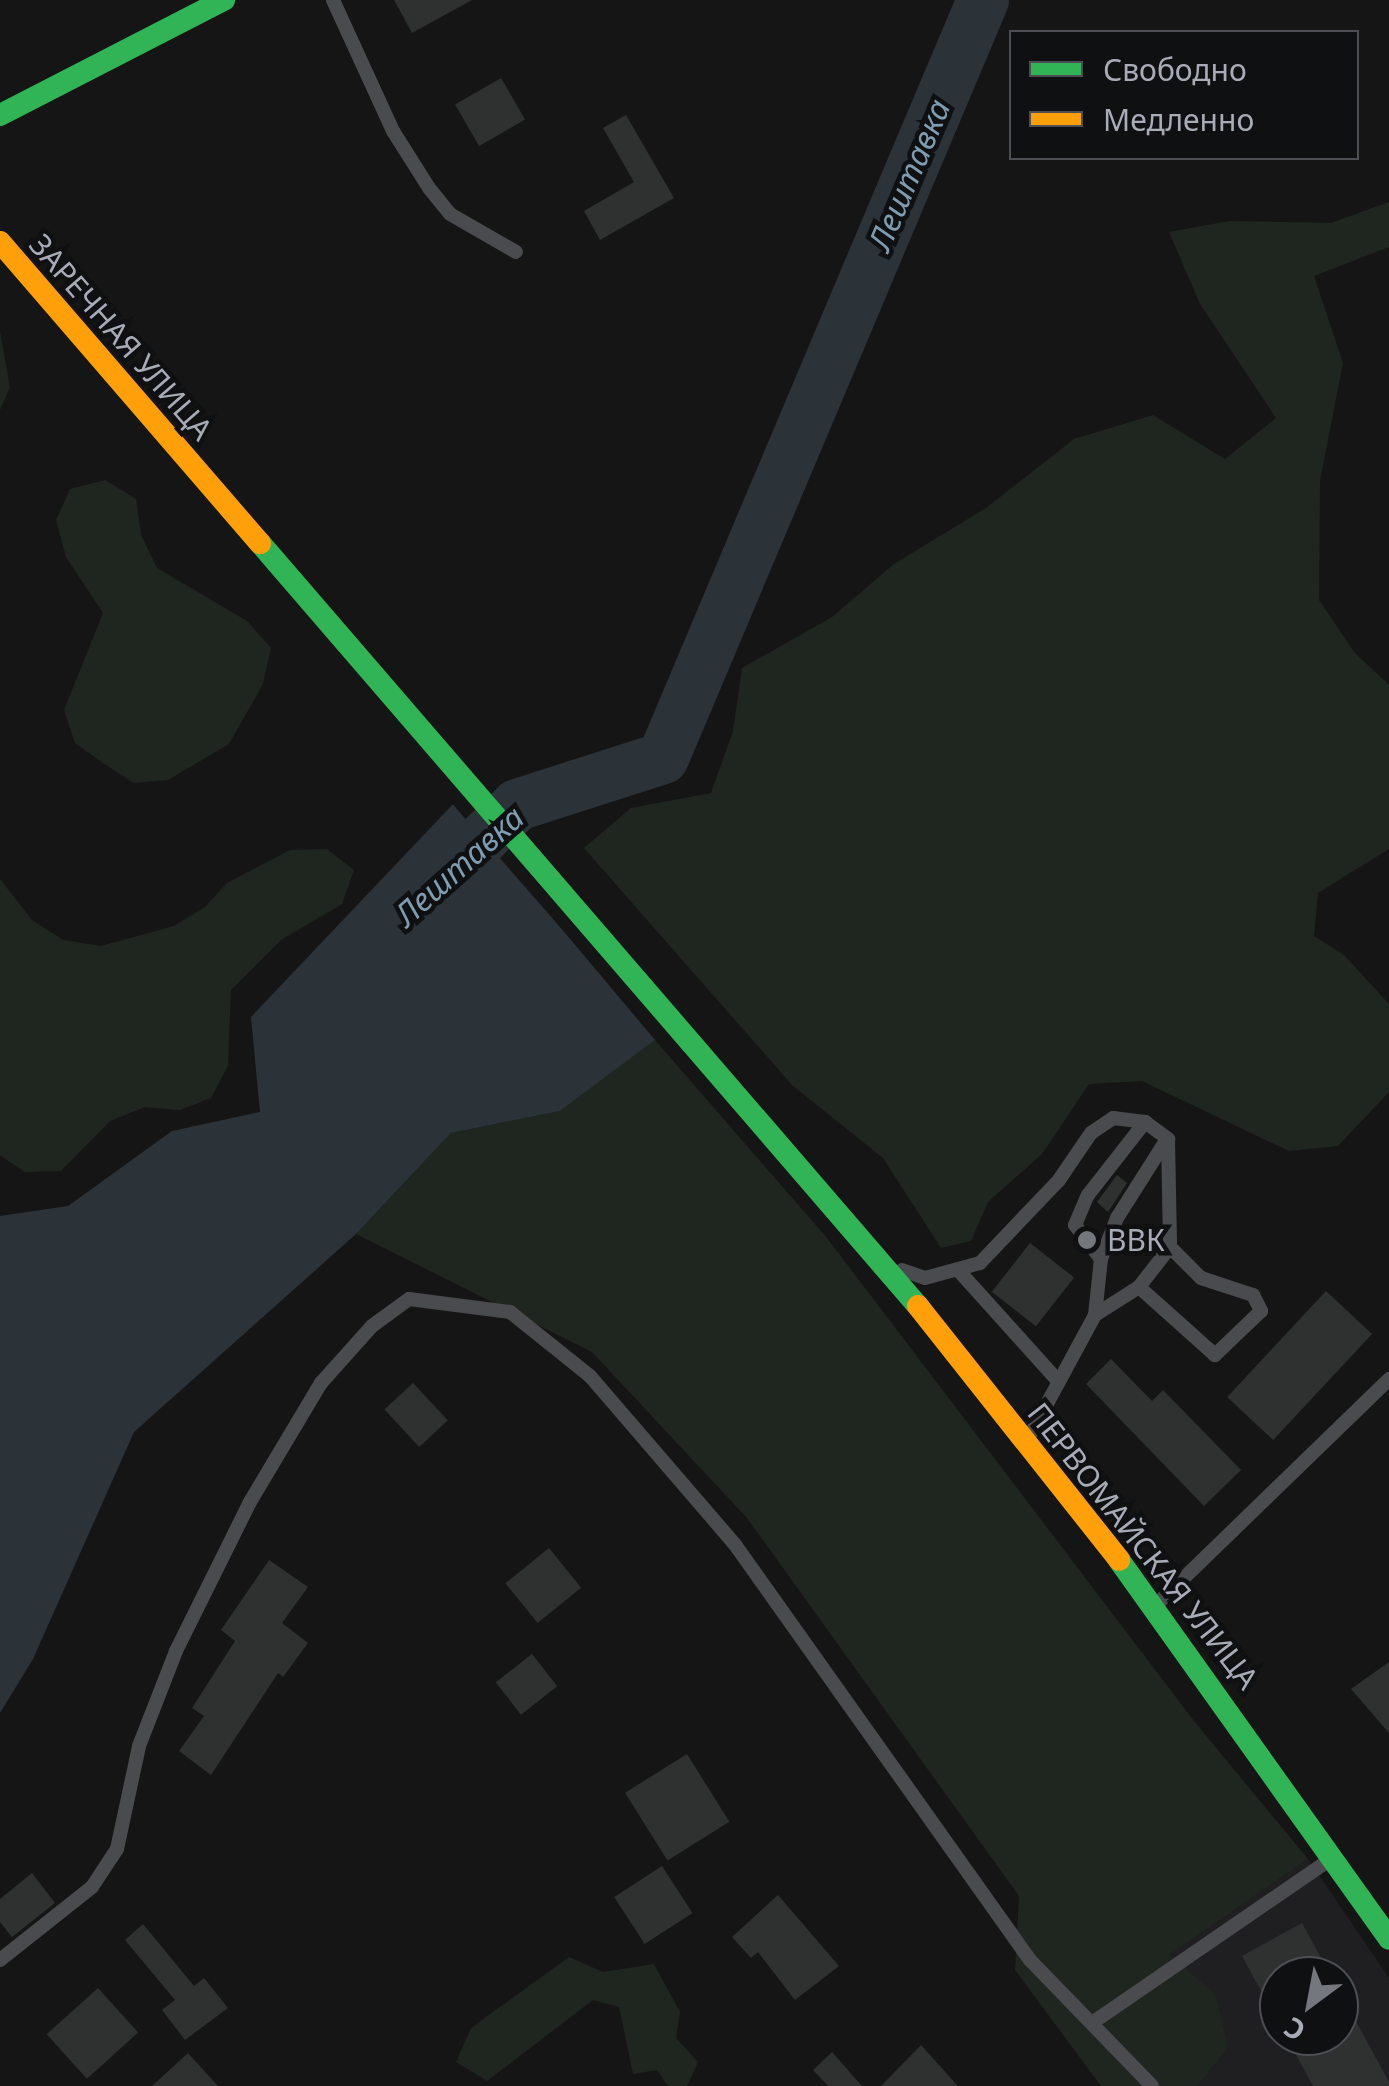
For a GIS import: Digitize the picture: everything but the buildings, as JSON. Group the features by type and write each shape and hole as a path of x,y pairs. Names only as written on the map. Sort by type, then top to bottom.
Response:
{"main road":[{"path":"0,115 224,0"},
{"name":"ЗАРЕЧНАЯ УЛИЦА","path":"0,242 834,1203"},
{"name":"ПЕРВОМАЙСКАЯ УЛИЦА","path":"834,1203 1155,1605 1337,1855 1389,1938"}],"lane":[{"path":"333,0 393,131 429,188 478,234 516,252"},
{"path":"885,1264 924,1278 980,1264 1059,1180 1091,1133 1114,1118 1145,1122 1168,1139 1173,1166 1170,1247 1139,1286 1095,1315"},
{"path":"1101,1259 1074,1225 1088,1195 1145,1122"},
{"path":"1026,1442 1095,1315 1101,1259 1116,1218 1168,1139"},
{"path":"1139,1286 1215,1355 1261,1311 1253,1295 1201,1278 1170,1247"},
{"path":"959,1271 1057,1380"},
{"path":"0,1960 92,1887 117,1849 139,1746 176,1651 250,1502 321,1383 372,1326 410,1299 510,1312 590,1376 736,1546 1030,1960 1152,2086"},
{"path":"1155,1605 1389,1380"},
{"path":"1092,2023 1337,1855"}],"shaded area":[{"path":"1389,202 1389,247 1314,276 1343,363 1320,481 1319,600 1355,653 1389,685 1389,849 1318,893 1314,936 1344,955 1389,1004 1389,1092 1338,1146 1289,1151 1142,1081 1089,1084 1042,1154 988,1202 971,1241 941,1248 883,1158 792,1085 584,848 631,808 711,793 733,731 742,668 832,617 894,564 986,508 1074,439 1153,415 1225,459 1276,418 1200,304 1169,232 1229,221 1331,223"},
{"path":"0,332 10,387 0,410"},
{"path":"105,480 136,499 141,535 157,568 247,621 271,648 263,684 229,744 168,780 134,783 106,765 75,743 64,710 103,613 66,557 56,520 70,489"},
{"path":"327,849 354,870 342,904 281,940 231,990 228,1066 211,1098 180,1110 145,1107 110,1121 61,1171 25,1172 0,1155 0,879 32,920 63,940 101,946 174,926 205,907 227,883 290,850"},
{"path":"655,1040 827,1238 1194,1721 1308,1859 1169,1955 1215,1994 1228,2047 1197,2086 1101,2086 1015,1970 1019,1896 747,1518 592,1352 356,1234 451,1133 560,1111"},
{"path":"1308,1859 1389,1978 1389,2086 1167,2086 1097,2004"},
{"path":"569,1957 603,1972 654,1964 680,2012 676,2038 698,2062 687,2086 668,2086 657,2070 633,2074 619,2007 593,2000 487,2081 456,2062 471,2028"}],"water":[{"path":"455,802 655,1040 560,1111 451,1133 356,1234 134,1432 33,1659 0,1713 0,1216 68,1206 172,1131 260,1112 251,1017"}],"pier":[{"path":"459,798 660,1041 449,800"}],"waterway":[{"name":"Лештавка","path":"433,887 517,805 663,758 983,0"}],"traffic: fast":[{"path":"0,115 224,0"},
{"path":"260,543 918,1306"},
{"path":"1119,1560 1389,1938"}],"traffic: slow":[{"path":"0,242 260,543"},
{"path":"918,1306 1119,1560"}],"place":[{"name":"ВВК","path":"1087,1240"}]}
